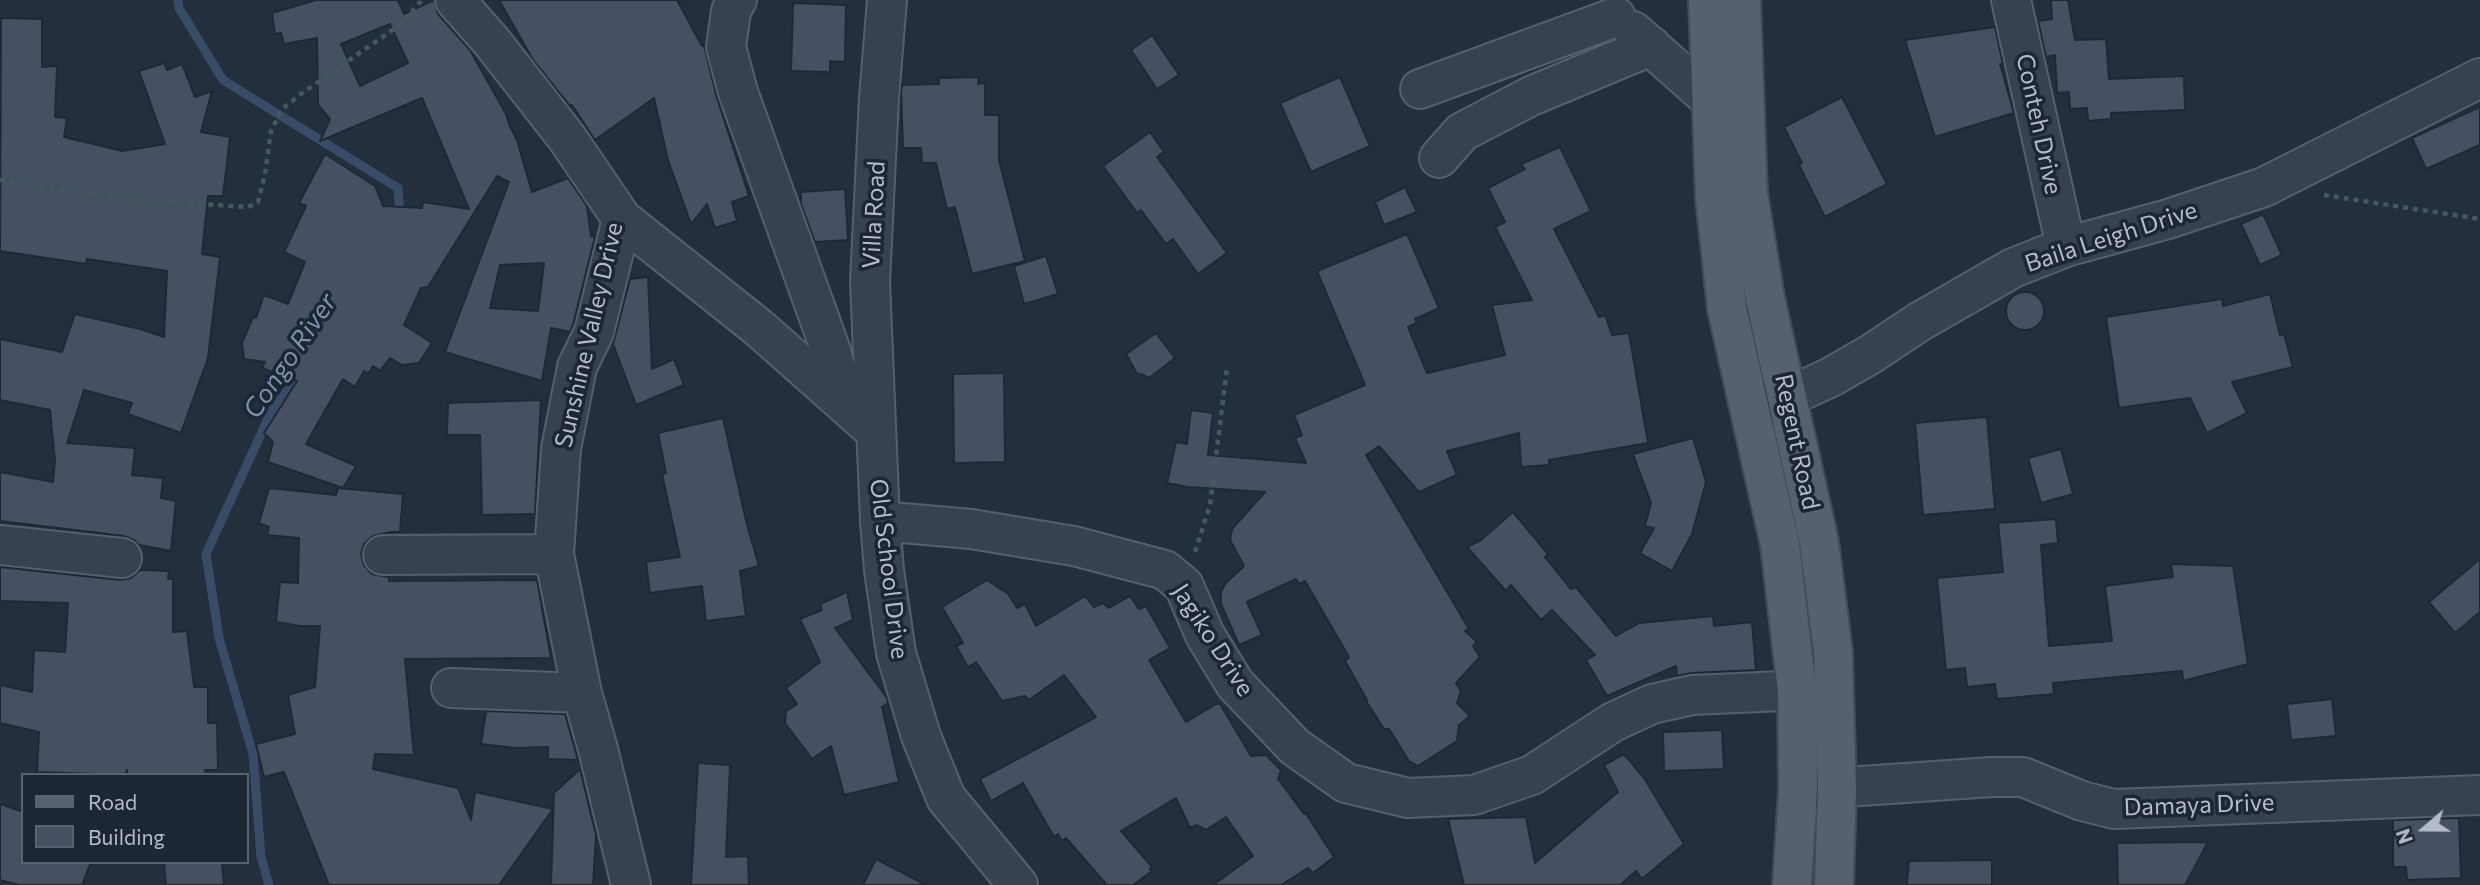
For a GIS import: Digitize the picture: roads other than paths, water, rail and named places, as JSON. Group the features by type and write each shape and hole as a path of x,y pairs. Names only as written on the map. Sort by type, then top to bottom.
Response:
{"main road":[{"name":"Regent Road","path":"1708,0 1715,198 1727,309 1837,789 1834,885"},
{"name":"Regent Road","path":"1741,0 1748,194 1765,298 1819,542 1833,652 1815,690 1798,790 1792,885"}],"street":[{"name":"Sunshine Valley Drive","path":"455,0 492,42 567,138 622,219 593,332 577,367 574,381 561,449 554,554 582,693 631,885"},
{"path":"737,0 731,11 726,47 738,92 831,351 845,404"},
{"name":"Villa Road","path":"874,430 870,281 887,0"},
{"name":"Conteh Drive","path":"2011,0 2066,247"},
{"path":"1420,89 1606,9 1710,99"},
{"path":"1438,158 1462,132 1531,96 1651,46"},
{"name":"Baila Leigh Drive","path":"1749,409 1788,397 1851,366 1919,322 2013,268 2066,247 2168,219 2264,187 2480,78"},
{"path":"622,219 759,328 874,430"},
{"name":"Old School Drive","path":"874,430 880,521 896,653 921,736 946,798 1018,885"},
{"name":"Jagiko Drive","path":"880,521 971,529 1073,547 1165,570 1184,586 1205,635 1235,684 1295,747 1346,783 1408,798 1474,795 1532,775 1613,722 1652,704 1692,695 1815,690"},
{"path":"0,545 122,558"},
{"path":"383,555 554,554"},
{"path":"451,688 582,693"},
{"name":"Damaya Drive","path":"1798,790 1992,776 2023,777 2082,801 2114,809 2480,795"}],"waterway":[{"name":"Congo River","path":"178,0 179,8 223,80 398,188 400,217"},
{"name":"Congo River","path":"269,885 261,857 253,754 219,638 206,554 272,410 301,373"}]}
